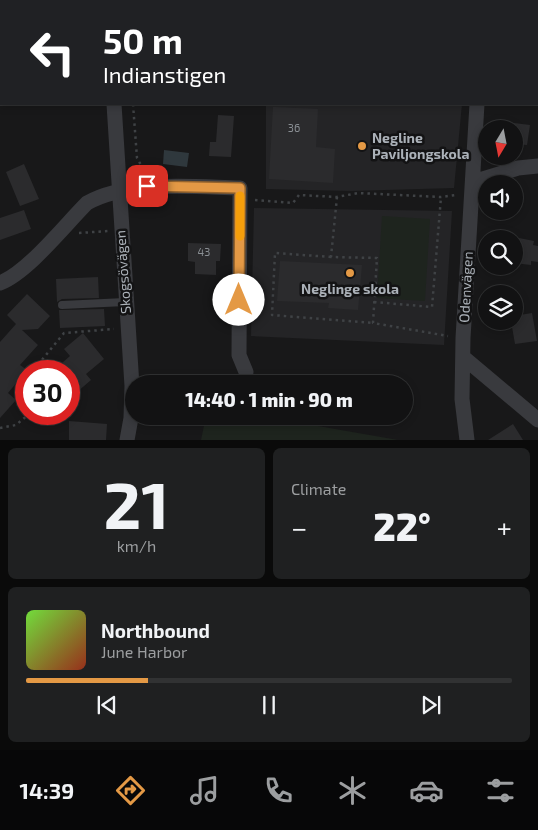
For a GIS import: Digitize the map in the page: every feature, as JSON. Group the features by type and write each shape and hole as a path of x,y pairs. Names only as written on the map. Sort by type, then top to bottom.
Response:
{"street":[{"name":"Skogsövägen","path":"114,105 118,193 132,386 131,418 127,440"},
{"name":"Odenvägen","path":"467,440 462,399 463,338 477,105"},
{"path":"473,182 518,168 538,166"},
{"path":"0,283 10,280 87,203 99,196 147,186 240,188 239,355 246,372"},
{"path":"463,357 538,420"}],"lane":[{"path":"62,305 125,302"}],"path":[{"path":"133,105 137,158 146,173 147,186"},
{"path":"252,199 275,203 293,203 299,195 337,198 358,193 441,197 458,195"},
{"path":"374,302 432,307 441,197"},
{"path":"331,257 337,198"},
{"path":"372,323 377,258 275,253 272,315 372,323 463,338"},
{"path":"42,360 64,333 118,328"},
{"path":"0,428 16,425"}],"shaded area":[{"name":"Negline Paviljongskola","path":"266,105 462,105 454,188 351,191 266,189"},
{"path":"164,150 189,153 187,167 163,164"},
{"name":"Neglinge skola","path":"254,208 452,211 444,345 251,336"},
{"path":"382,216 430,219 425,301 377,298"},
{"path":"204,425 312,425 398,440 201,440"}],"building":[{"path":"273,107 318,109 316,147 335,149 333,183 269,179"},
{"path":"218,115 234,116 231,157 209,156 210,142 216,142"},
{"path":"523,124 530,125 527,145 523,145"},
{"path":"24,164 39,199 20,206 6,172"},
{"path":"24,210 31,229 0,240 0,218"},
{"path":"523,239 534,241 533,245 538,246 538,262 531,261 531,265 523,264"},
{"path":"188,243 221,244 220,261 216,261 216,275 195,274 195,262 188,261"},
{"path":"280,261 362,265 358,310 328,308 329,303 277,301"},
{"path":"98,277 99,298 62,299 57,302 56,279"},
{"path":"27,294 50,316 38,329 22,330 38,345 24,360 15,360 15,385 8,393 15,401 0,418 0,342 16,324 7,315"},
{"path":"104,309 105,326 60,328 59,310"},
{"path":"532,313 537,341 515,344 513,330 523,330 523,314"},
{"path":"83,333 104,359 86,374 91,380 80,390 80,360 65,360 70,356 64,349"},
{"path":"80,422 107,424 106,440 69,440 69,425 80,425"},
{"path":"513,424 523,440 488,440"}],"slow traffic":[{"path":"240,196 240,236"}],"place":[{"name":"Negline Paviljongskola","path":"362,146"},
{"name":"Neglinge skola","path":"350,273"}],"route":[{"path":"147,186 240,188 239,300"}]}
